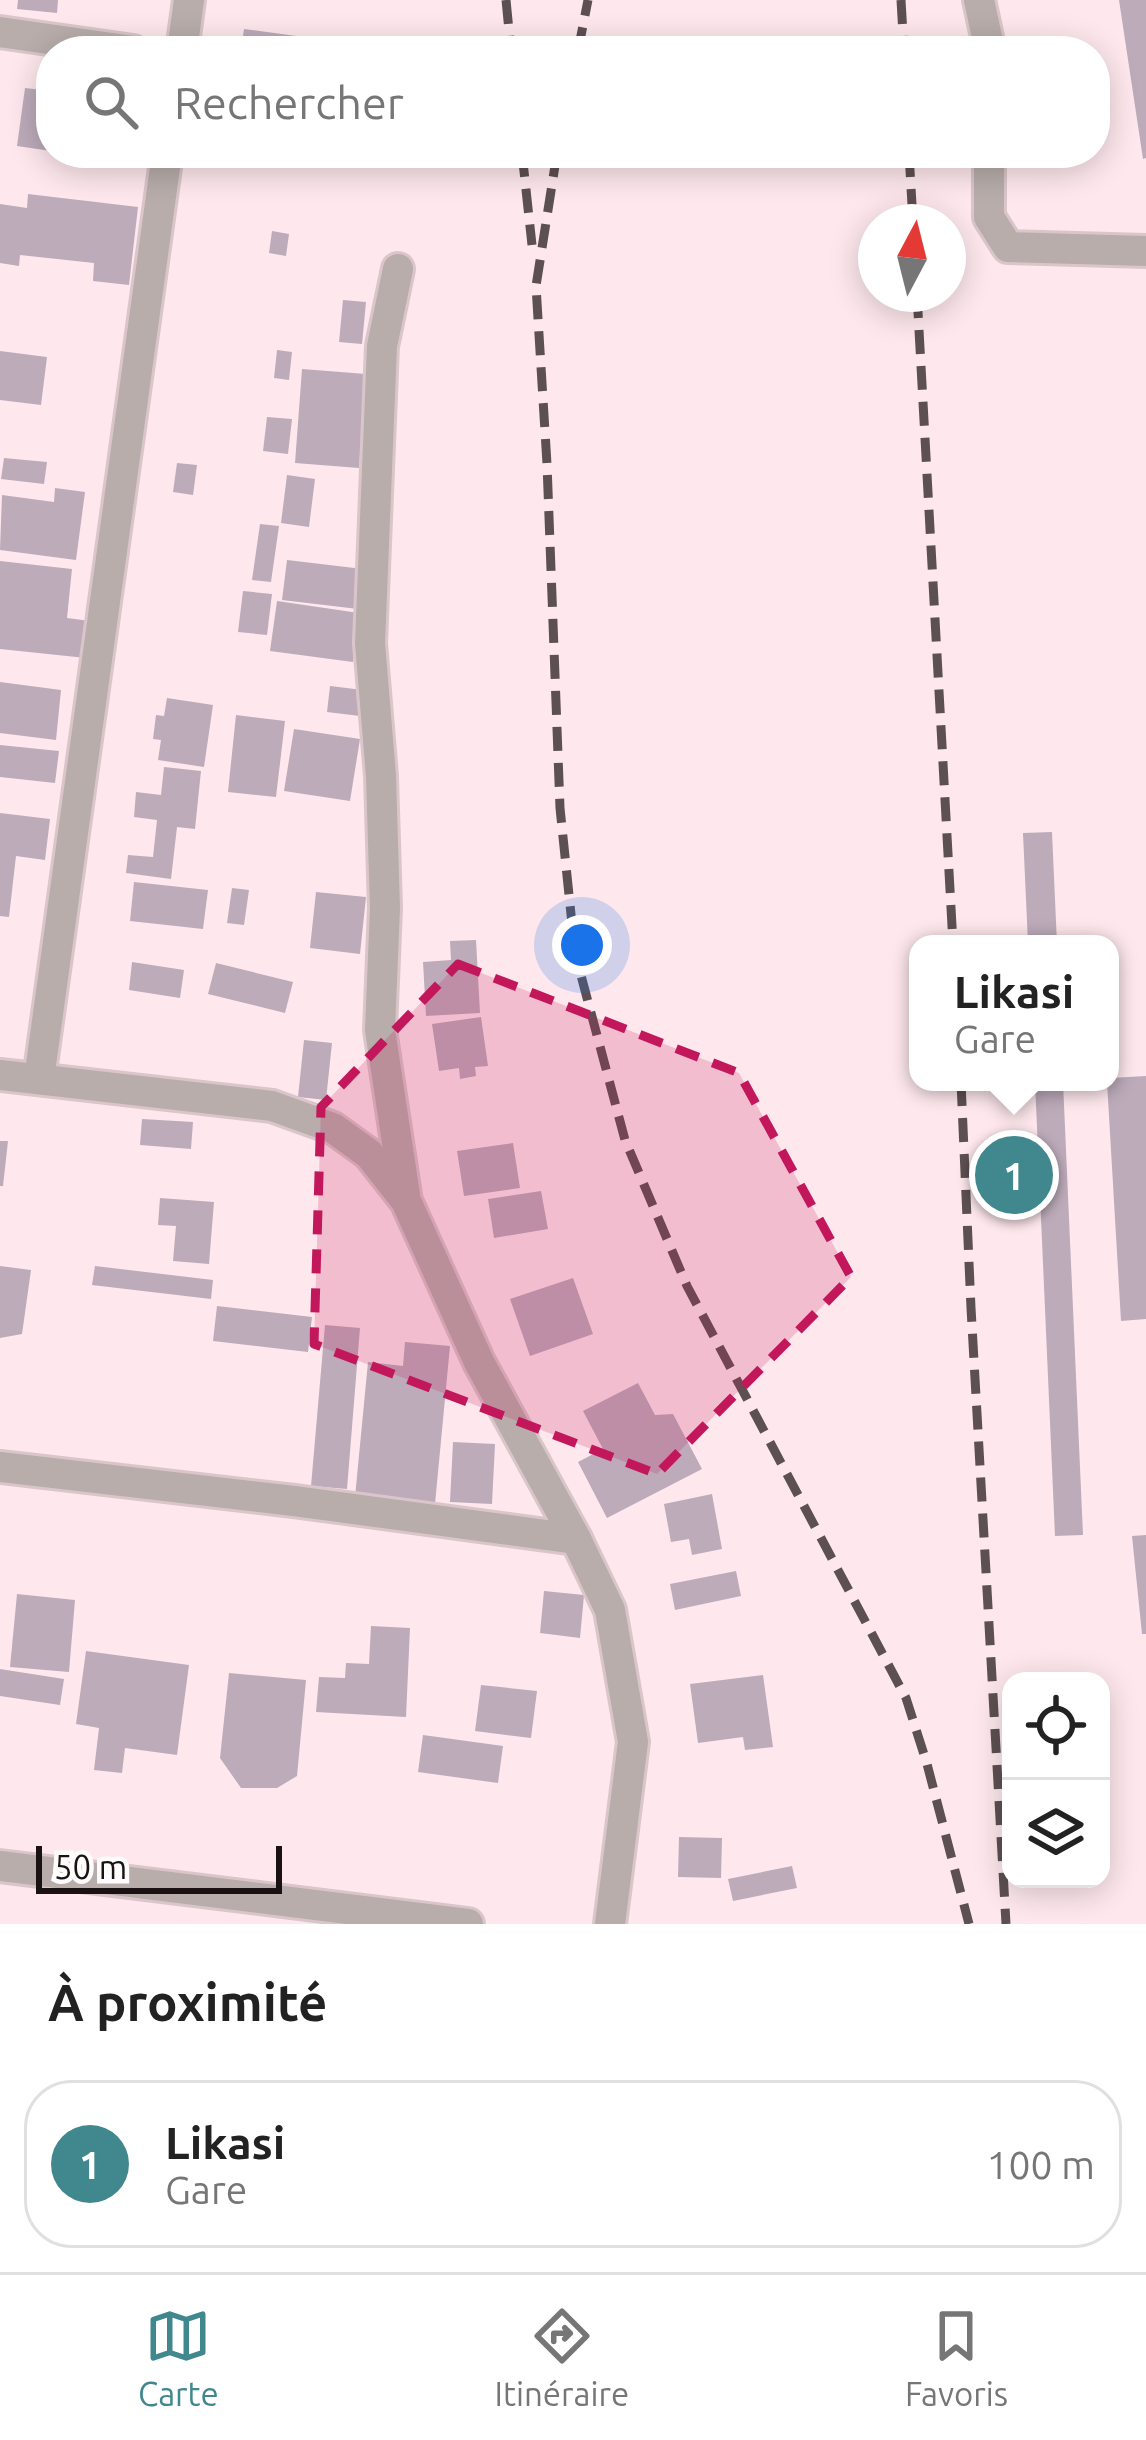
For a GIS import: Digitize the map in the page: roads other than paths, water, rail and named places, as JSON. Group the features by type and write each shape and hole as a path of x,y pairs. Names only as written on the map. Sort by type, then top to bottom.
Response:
{"street":[{"path":"184,36 189,0"},
{"path":"979,0 988,36"},
{"path":"0,32 36,37"},
{"path":"39,1079 165,168"},
{"path":"989,168 988,217 1007,247 1146,251"},
{"path":"398,269 382,346 370,643 385,908 380,1030 406,1201"},
{"path":"0,1075 272,1106 333,1128 369,1154 406,1201 479,1362 610,1610 633,1742 610,1924"},
{"path":"0,1467 575,1539"},
{"path":"0,1866 359,1917 468,1924"}],"railway":[{"path":"506,0 510,36"},
{"path":"581,36 588,0"},
{"path":"901,0 903,36"},
{"path":"524,168 532,245"},
{"path":"555,168 536,286 560,808 575,953 625,1140 687,1286 906,1698 969,1924"},
{"path":"910,168 912,204"},
{"path":"918,312 953,935"},
{"path":"961,1091 1006,1924"}],"place":[{"name":"Likasi","path":"1014,1175"}]}
